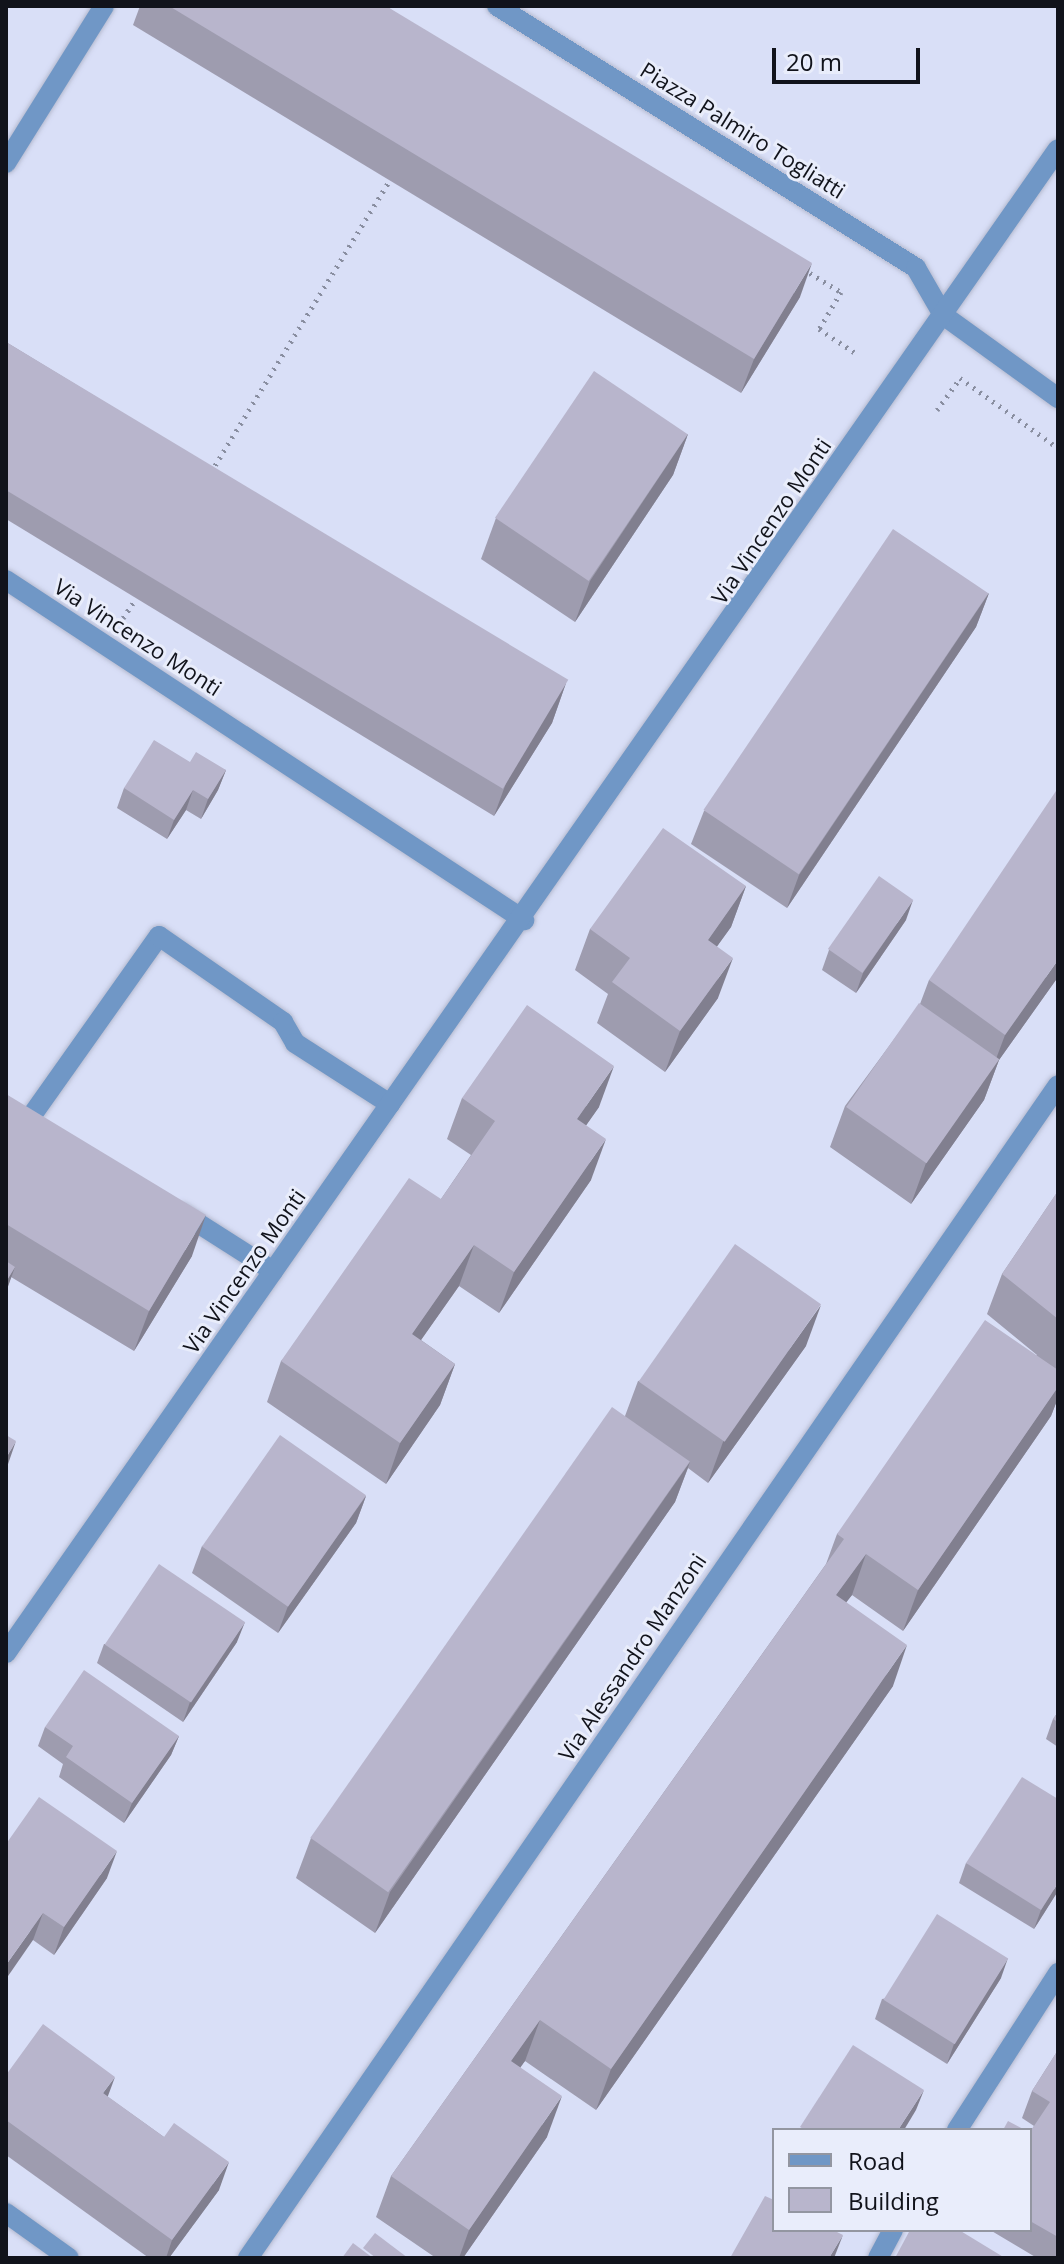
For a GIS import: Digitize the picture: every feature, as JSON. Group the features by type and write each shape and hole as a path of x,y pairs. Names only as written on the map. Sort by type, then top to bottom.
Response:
{"street":[{"path":"6,163 104,6"},
{"name":"Piazza Palmiro Togliatti","path":"497,6 916,268 943,315"},
{"name":"Via Vincenzo Monti","path":"6,1653 390,1104 524,920 1058,149"},
{"path":"943,315 1058,398"},
{"name":"Via Vincenzo Monti","path":"6,580 524,920"},
{"path":"6,1102 37,1122 159,936 283,1022 295,1043 390,1104"},
{"name":"Via Alessandro Manzoni","path":"248,2258 1058,1085"},
{"path":"165,1203 273,1271"},
{"path":"958,2128 1058,1974"},
{"path":"6,2213 69,2258"},
{"path":"878,2258 892,2232"}],"path":[{"path":"208,477 390,180"},
{"path":"788,260 841,292 819,329 854,352"},
{"path":"937,410 960,378 1058,448"}],"building":[{"path":"169,6 386,6 812,263 754,359"},
{"path":"6,342 568,680 503,789 6,490"},
{"path":"594,371 688,434 589,581 495,518"},
{"path":"893,529 988,593 799,874 703,810"},
{"path":"154,740 190,762 196,752 226,770 208,799 193,790 174,820 124,788"},
{"path":"1058,788 1058,960 1005,1035 929,980"},
{"path":"663,828 746,886 708,940 733,958 680,1031 612,982 630,958 590,929"},
{"path":"879,876 913,900 862,973 828,949"},
{"path":"919,1003 999,1059 926,1163 846,1107"},
{"path":"527,1005 614,1066 577,1119 606,1139 514,1272 474,1245 412,1334 455,1364 400,1443 281,1361 409,1178 441,1199 495,1121 462,1098"},
{"path":"6,1094 206,1215 149,1311 6,1224"},
{"path":"1058,1191 1058,1319 1002,1274"},
{"path":"735,1244 821,1304 725,1442 639,1382"},
{"path":"6,1261 15,1267 6,1282"},
{"path":"985,1320 1058,1370 1058,1387 918,1590 866,1554 836,1595 907,1645 611,2069 540,2020 511,2061 562,2096 469,2230 391,2176 844,1539 837,1534"},
{"path":"612,1407 690,1461 388,1892 310,1838"},
{"path":"6,1435 16,1441 6,1458"},
{"path":"280,1435 366,1495 288,1607 202,1546"},
{"path":"159,1564 245,1622 191,1703 105,1644"},
{"path":"84,1670 179,1736 132,1803 66,1757 73,1746 45,1727"},
{"path":"1022,1777 1058,1799 1058,1883 1041,1910 966,1863"},
{"path":"39,1797 117,1851 64,1927 43,1913 6,1965 6,1844"},
{"path":"937,1914 1008,1959 955,2044 883,2000"},
{"path":"43,2024 115,2077 103,2093 164,2137 174,2123 229,2162 172,2240 6,2120 6,2075"},
{"path":"853,2045 924,2090 899,2128 800,2127"},
{"path":"1058,2050 1058,2237 1032,2222 1032,2129 1050,2102 1032,2091"},
{"path":"1008,2121 1021,2128 1004,2128"},
{"path":"765,2196 772,2199 772,2232 837,2232 843,2235 829,2258 730,2258"},
{"path":"909,2232 962,2232 1005,2258 895,2258"},
{"path":"375,2233 408,2258 376,2258 363,2248"},
{"path":"353,2243 373,2258 342,2258"}]}
